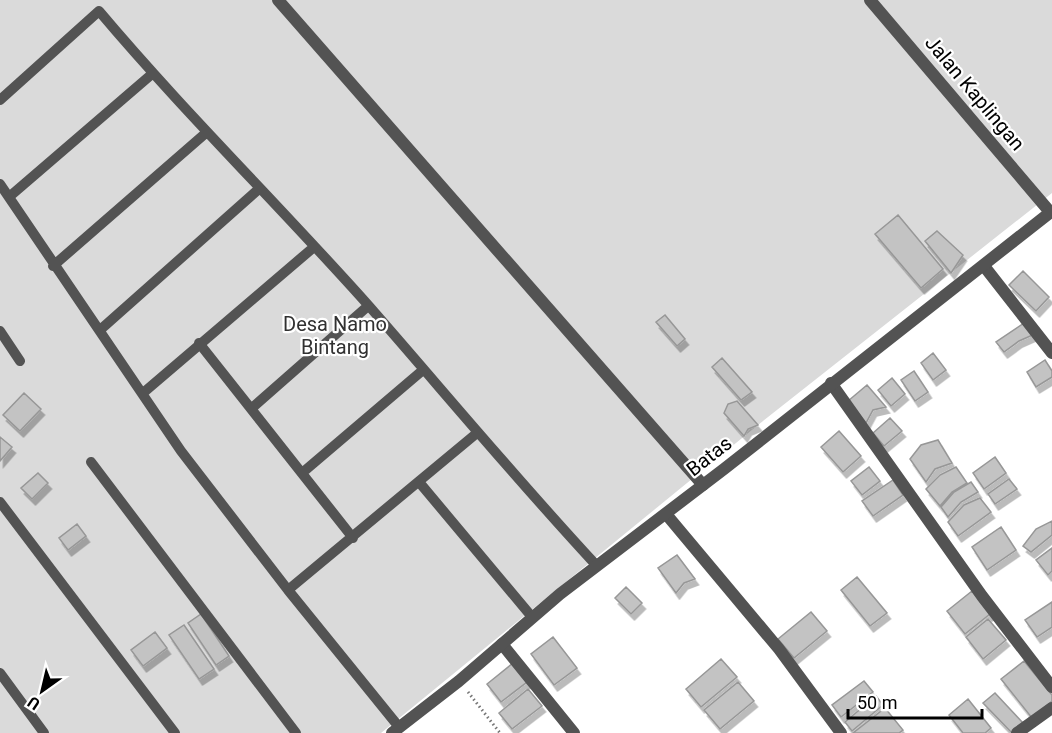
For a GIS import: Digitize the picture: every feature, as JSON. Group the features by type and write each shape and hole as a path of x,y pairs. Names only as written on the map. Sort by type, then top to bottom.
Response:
{"street":[{"path":"278,0 703,485"},
{"name":"Jalan Kaplingan","path":"870,0 1051,211"},
{"name":"Batas","path":"395,730 459,681 532,617 984,266 1051,211"},
{"path":"984,266 1052,353"},
{"path":"831,383 982,596 1052,687"},
{"path":"666,514 779,649 841,733"},
{"path":"502,644 574,733"},
{"path":"1017,733 1052,708"}],"lane":[{"path":"0,100 99,11 152,74 368,306 477,433 597,566"},
{"path":"9,197 152,74"},
{"path":"53,266 207,132"},
{"path":"0,184 53,266 100,330 181,451 395,730"},
{"path":"100,330 260,188"},
{"path":"143,393 314,247"},
{"path":"252,408 368,306"},
{"path":"0,331 20,361"},
{"path":"199,343 352,538"},
{"path":"302,473 423,370"},
{"path":"288,590 477,433"},
{"path":"91,462 296,733"},
{"path":"419,482 532,617"},
{"path":"0,502 175,733"},
{"path":"0,673 44,733"}],"path":[{"path":"459,681 500,733"}],"green space":[{"name":"Desa Namo Bintang","path":"0,0 1052,0 1052,193 758,425 381,733 0,733"}],"building":[{"path":"898,215 943,269 921,288 875,234"},
{"path":"937,231 963,255 951,273 925,241"},
{"path":"1023,271 1049,297 1036,311 1009,285"},
{"path":"665,315 685,339 677,346 656,322"},
{"path":"1027,321 1035,334 1019,341 1004,352 996,342"},
{"path":"933,353 946,370 933,380 921,363"},
{"path":"722,358 752,392 741,400 712,367"},
{"path":"1045,360 1052,371 1052,377 1036,387 1027,372"},
{"path":"914,371 928,392 915,401 901,380"},
{"path":"892,378 905,394 891,406 878,390"},
{"path":"867,385 886,407 873,410 866,423 848,401"},
{"path":"24,393 41,409 20,431 3,415"},
{"path":"737,401 758,425 748,429 744,436 724,413 728,404"},
{"path":"890,418 902,431 884,446 873,433"},
{"path":"839,431 861,456 843,472 821,447"},
{"path":"0,437 12,447 0,461"},
{"path":"938,440 952,463 935,469 926,482 910,459 921,445"},
{"path":"995,457 1006,473 984,489 973,473"},
{"path":"869,467 880,481 862,495 851,481"},
{"path":"956,467 967,483 952,492 940,506 926,489 940,475"},
{"path":"38,473 48,483 32,499 21,488"},
{"path":"1009,479 1017,489 995,504 988,494"},
{"path":"893,480 903,495 873,516 862,501"},
{"path":"971,482 978,492 961,502 948,517 941,507 954,492"},
{"path":"980,498 991,512 958,536 948,522 964,505"},
{"path":"1052,521 1052,535 1031,552 1023,546 1036,529"},
{"path":"77,524 86,536 68,550 59,538"},
{"path":"1001,527 1016,550 987,570 972,547"},
{"path":"1052,548 1052,571 1048,575 1036,560"},
{"path":"677,555 695,579 684,583 676,593 658,568"},
{"path":"857,577 887,613 870,626 841,590"},
{"path":"626,587 642,603 631,614 615,598"},
{"path":"972,591 990,614 965,634 947,611"},
{"path":"1052,602 1052,627 1037,637 1025,620"},
{"path":"811,612 827,631 794,658 778,639"},
{"path":"201,614 229,656 216,665 188,623"},
{"path":"988,619 1006,640 983,659 966,637"},
{"path":"184,625 214,669 199,679 169,635"},
{"path":"155,632 167,648 143,666 131,650"},
{"path":"553,637 577,668 554,685 531,654"},
{"path":"721,659 737,677 701,707 686,689"},
{"path":"1024,661 1052,695 1052,701 1032,718 1001,679"},
{"path":"513,663 527,682 501,702 487,684"},
{"path":"864,681 873,692 841,717 832,705"},
{"path":"738,682 754,701 720,729 704,710"},
{"path":"528,689 542,706 512,729 499,713"},
{"path":"995,693 1023,723 1012,733 983,703"},
{"path":"876,696 883,705 852,731 845,722"},
{"path":"968,699 991,728 985,733 963,733 949,715"},
{"path":"885,708 903,730 899,733 853,733"}]}
